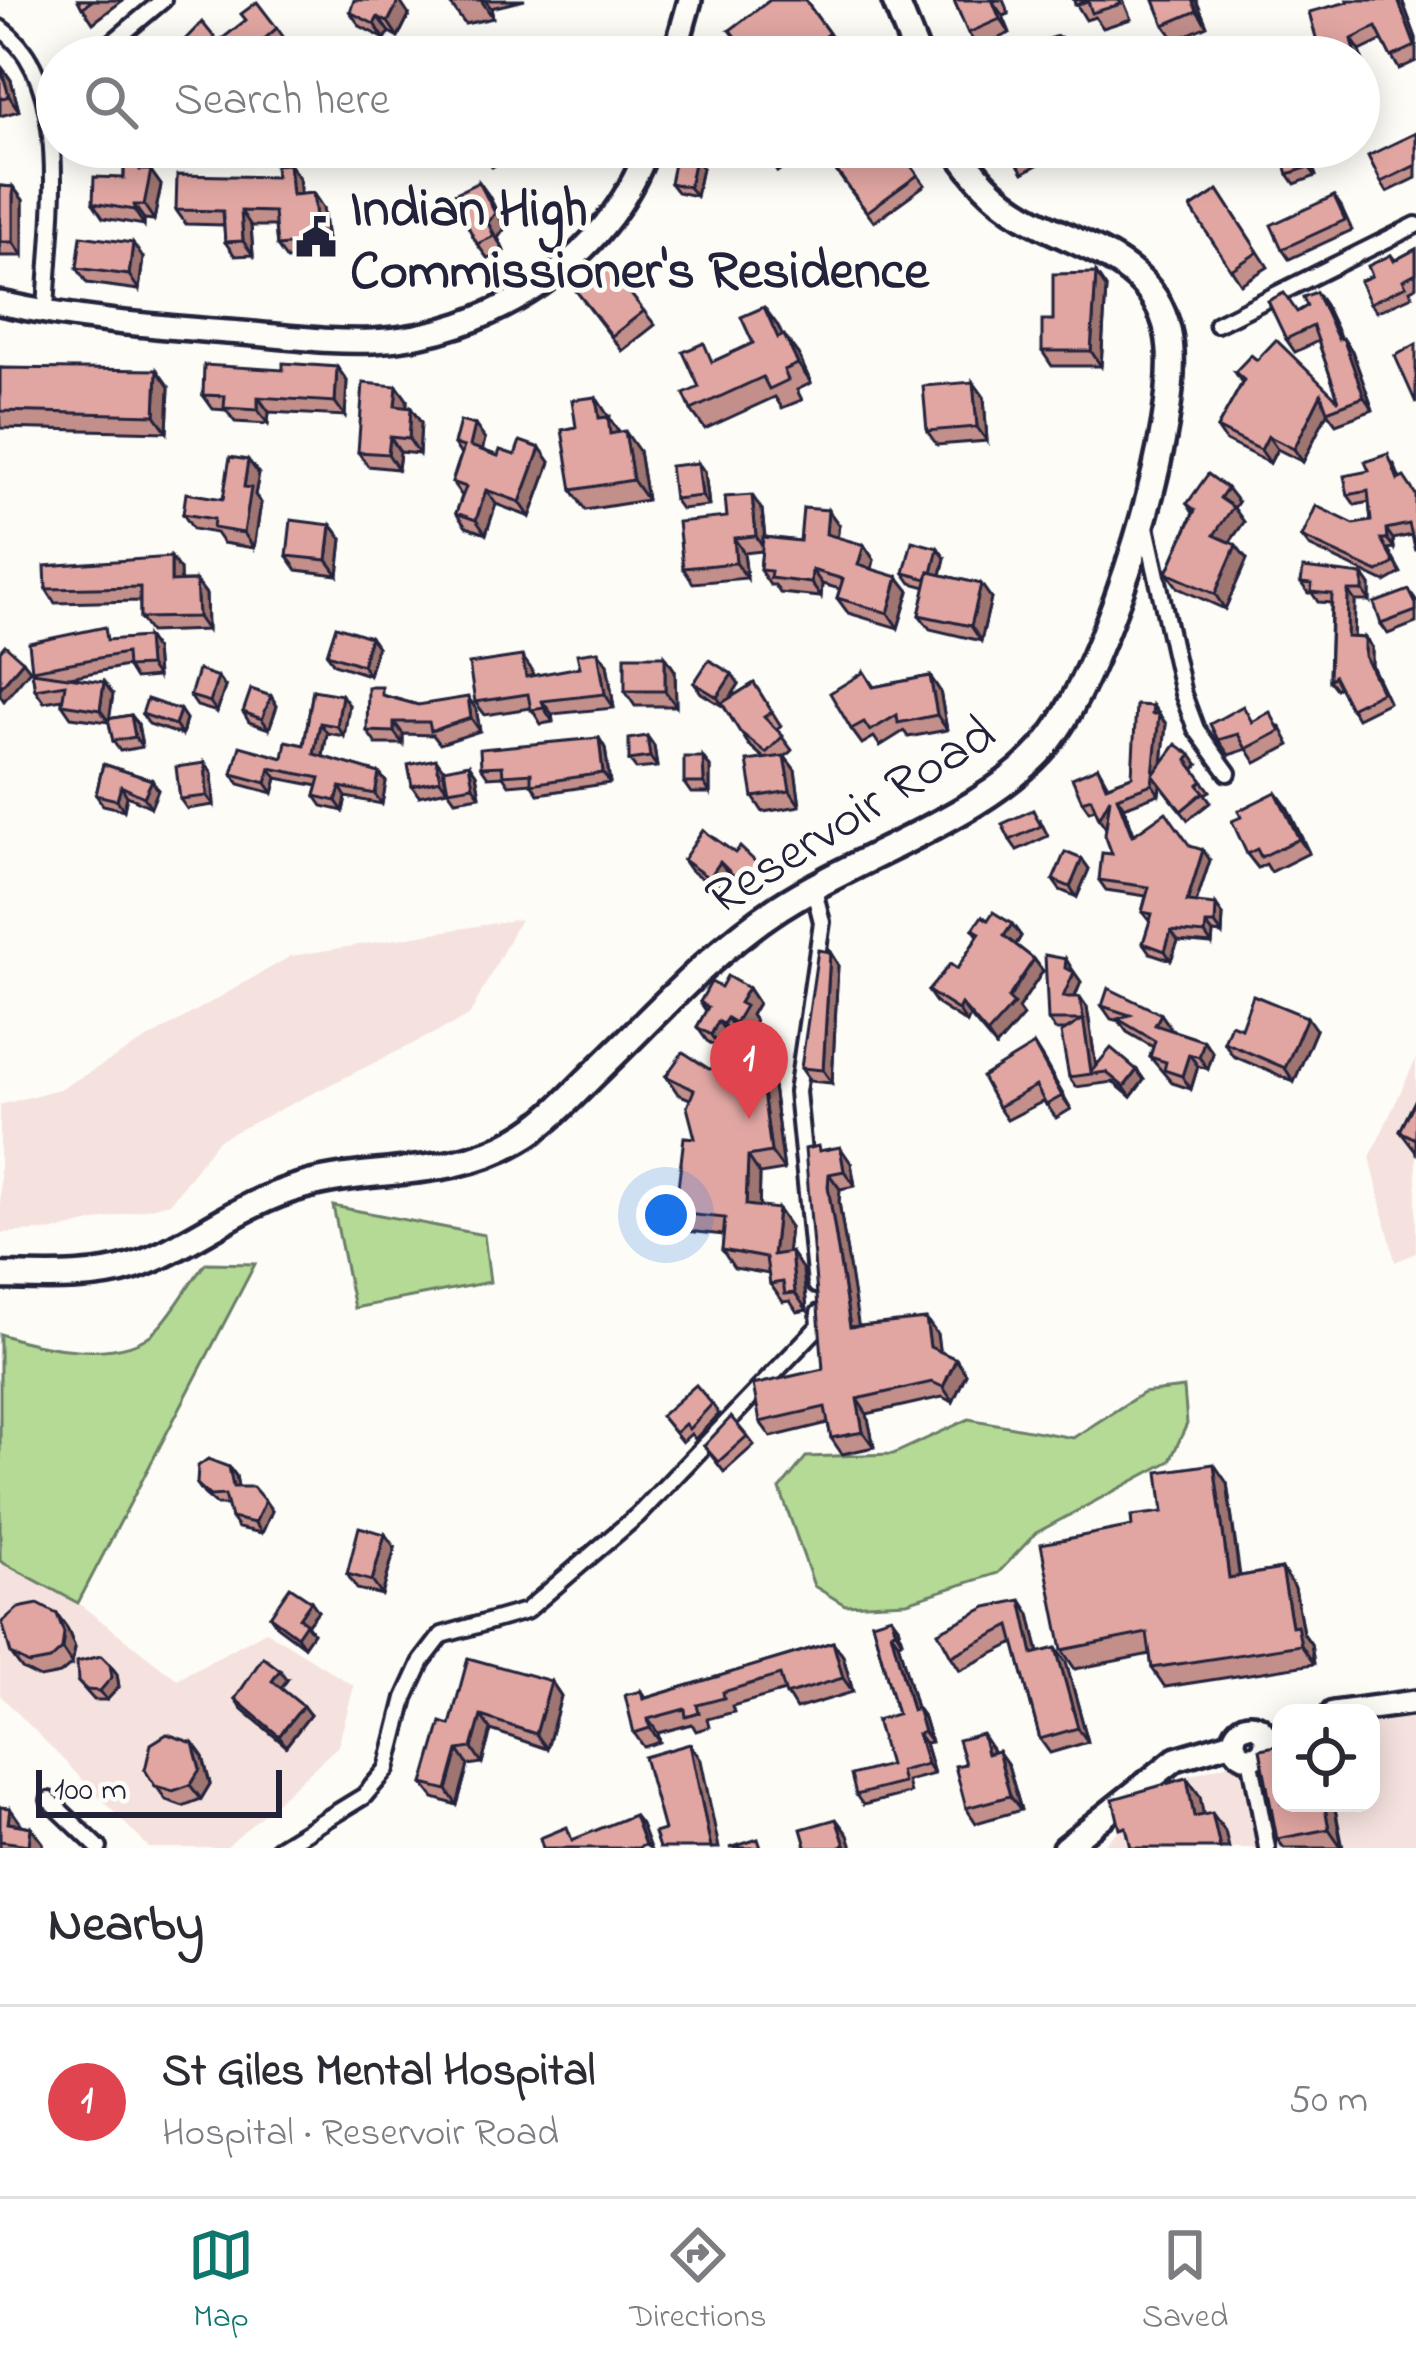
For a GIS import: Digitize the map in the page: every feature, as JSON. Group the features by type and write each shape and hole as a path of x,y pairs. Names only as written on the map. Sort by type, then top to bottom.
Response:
{"highway":[{"path":"896,0 910,36"},
{"name":"Reservoir Road","path":"0,1276 66,1278 136,1265 212,1222 295,1187 406,1175 486,1155 555,1112 706,961 813,886 960,812 1050,739 1096,656 1143,511 1174,386 1168,328 1144,284 1115,257 1020,213 979,182 969,168"}],"main road":[{"path":"680,36 689,0"},
{"path":"0,304 46,314 373,341 428,333 482,318 574,259 616,213 638,168"},
{"path":"1380,1707 1416,1702"},
{"path":"1064,1848 1176,1760 1242,1750 1245,1726 1272,1729"}],"street":[{"path":"120,36 163,0"},
{"path":"0,28 36,66"},
{"path":"46,314 51,168"},
{"path":"1217,323 1416,225"},
{"path":"1143,511 1183,694 1196,729 1228,773"},
{"path":"279,1848 364,1796 387,1769 405,1698 422,1661 442,1635 526,1611 638,1515 820,1325 797,1092 821,922 813,886"},
{"path":"1242,1750 1267,1848"},
{"path":"49,1800 99,1848"}],"shaded area":[{"path":"520,919 469,1016 218,1140 170,1203 59,1230 0,1233 0,1105 62,1088 291,956"},
{"path":"1416,1059 1416,1253 1395,1262 1370,1157"},
{"path":"0,1561 78,1603 177,1679 266,1631 354,1686 338,1746 226,1848 149,1848 0,1695"},
{"path":"1416,1719 1416,1848 1100,1848 1173,1780 1272,1752 1272,1812 1380,1812 1380,1721"}],"green space":[{"path":"333,1206 484,1235 490,1282 354,1308"},
{"path":"206,1263 255,1264 78,1603 0,1561 0,1334 79,1350 140,1341 162,1324"},
{"path":"1184,1388 1187,1424 1170,1461 1036,1533 998,1573 907,1602 845,1605 814,1586 780,1489 806,1457 893,1454 969,1419 1073,1438 1143,1393"}],"building":[{"path":"354,0 399,0 388,22 378,17 374,24 350,12"},
{"path":"770,0 805,0 829,33 734,36 730,30"},
{"path":"954,0 997,0 993,2 1000,19 968,33"},
{"path":"1074,0 1119,0 1121,4 1092,13 1088,1 1075,5"},
{"path":"1154,0 1192,0 1197,11 1164,25"},
{"path":"1398,0 1415,46 1391,57 1376,27 1358,36 1316,36 1309,12 1348,2"},
{"path":"257,2 277,28 268,36 226,36 246,20 241,14"},
{"path":"202,22 213,36 188,36"},
{"path":"0,65 9,96 0,99"},
{"path":"1416,133 1416,165 1381,182 1374,168 1380,168 1380,150"},
{"path":"124,168 151,170 144,205 134,205 134,210 93,203 94,177 124,178"},
{"path":"275,168 289,168 292,195 313,193 319,242 277,246 274,212 241,211 243,241 225,242 223,211 176,210 177,175 276,177"},
{"path":"673,168 693,168 689,187 670,183"},
{"path":"835,168 913,168 918,175 867,212"},
{"path":"479,182 495,213 488,223 494,236 477,244 452,195"},
{"path":"0,186 13,187 13,242 0,242"},
{"path":"1218,190 1258,252 1231,270 1191,208"},
{"path":"1334,196 1345,220 1282,249 1271,225"},
{"path":"81,236 133,243 129,275 77,268"},
{"path":"1416,249 1416,273 1403,280 1406,286 1370,303 1360,281 1372,276 1368,266 1391,255 1394,261"},
{"path":"609,266 644,311 612,336 577,292"},
{"path":"1096,273 1091,351 1042,351 1042,320 1053,320 1053,274"},
{"path":"1316,292 1338,339 1343,338 1364,397 1327,411 1321,394 1294,449 1268,436 1261,450 1217,428 1244,380 1235,372 1251,355 1257,360 1276,340 1339,401 1313,326 1286,339 1268,301 1284,293 1297,312 1307,306 1303,297"},
{"path":"764,307 778,338 784,335 798,364 784,370 788,380 769,389 763,377 691,410 684,394 699,387 683,352 704,343 712,362 753,343 741,317"},
{"path":"1416,344 1416,403 1395,356"},
{"path":"283,363 337,367 335,402 258,397 258,410 224,408 225,396 203,395 204,365 283,370"},
{"path":"0,368 157,370 155,415 0,411"},
{"path":"973,382 977,427 927,431 923,386"},
{"path":"363,383 397,386 395,406 411,408 409,439 390,437 388,454 358,452"},
{"path":"596,397 599,418 608,417 610,434 625,431 633,480 572,490 562,430 576,427 572,400"},
{"path":"460,421 475,425 470,446 498,456 500,450 515,455 520,441 540,448 520,502 486,490 476,520 456,513 466,487 452,482 464,447 454,444"},
{"path":"1388,454 1398,480 1404,477 1416,495 1416,551 1409,524 1386,529 1387,539 1381,539 1394,563 1378,572 1302,537 1316,506 1354,524 1371,521 1368,491 1348,495 1344,476 1369,471 1365,462"},
{"path":"230,457 248,460 244,487 251,488 244,533 213,528 214,519 183,514 186,493 223,499"},
{"path":"698,463 702,496 674,499 670,466"},
{"path":"1208,474 1227,488 1220,498 1233,507 1214,535 1236,545 1215,594 1167,573 1195,510 1187,504"},
{"path":"752,495 756,536 734,538 736,563 683,568 678,522 727,517 725,497"},
{"path":"803,508 828,510 826,534 864,545 858,565 898,577 888,613 837,598 843,579 812,570 811,583 770,578 771,571 760,570 763,537 800,541"},
{"path":"291,520 331,525 327,560 287,556"},
{"path":"912,541 938,548 927,579 904,573"},
{"path":"171,557 171,582 196,581 198,617 140,618 140,587 46,589 45,566"},
{"path":"1303,568 1363,575 1363,591 1348,591 1347,637 1365,638 1365,656 1382,692 1350,708 1334,676 1329,680 1332,594 1311,592 1312,584 1301,583"},
{"path":"929,572 981,584 971,626 919,615"},
{"path":"1409,590 1416,611 1381,624 1374,603"},
{"path":"336,626 370,637 362,665 327,654"},
{"path":"105,627 107,640 147,637 149,666 127,667 126,653 32,670 29,643"},
{"path":"5,645 23,661 0,688 0,651"},
{"path":"598,651 605,694 542,701 544,708 531,710 528,694 475,702 469,664 522,656 526,677 580,667 577,654"},
{"path":"625,656 665,656 665,691 625,691"},
{"path":"709,660 732,674 717,697 694,683"},
{"path":"198,670 218,677 210,702 190,696"},
{"path":"32,672 104,682 100,710 62,704 65,684 35,689"},
{"path":"864,672 873,687 930,676 937,715 898,723 897,715 870,731 864,722 851,729 830,693"},
{"path":"754,683 772,712 764,717 783,736 766,753 740,732 722,703"},
{"path":"368,687 382,687 382,695 418,705 468,697 471,718 431,731 429,722 394,722 394,732 367,731"},
{"path":"251,689 271,696 262,719 243,712"},
{"path":"313,690 342,695 337,726 320,723 314,754 379,773 375,794 340,787 336,801 315,796 320,778 270,768 266,783 232,774 240,746 283,758 286,741 304,745"},
{"path":"147,699 180,710 175,725 142,714"},
{"path":"1136,705 1153,706 1152,714 1159,714 1152,784 1117,797 1132,836 1166,812 1190,846 1203,850 1187,902 1216,905 1215,924 1206,924 1205,934 1171,931 1165,951 1143,943 1152,914 1142,912 1149,887 1099,880 1102,853 1112,854 1105,835 1110,798 1099,818 1091,798 1082,801 1072,778 1098,767 1106,786 1132,776"},
{"path":"1243,706 1252,722 1270,712 1280,731 1246,749 1238,734 1218,740 1210,724"},
{"path":"131,715 135,737 113,741 108,719"},
{"path":"647,736 650,757 629,760 629,739"},
{"path":"599,738 603,773 531,784 531,773 503,775 502,766 481,767 480,749"},
{"path":"1176,744 1191,755 1187,760 1203,781 1198,785 1204,792 1181,811 1153,775"},
{"path":"784,756 790,791 753,797 747,761"},
{"path":"684,757 703,757 704,783 684,783"},
{"path":"436,759 440,780 412,786 408,765"},
{"path":"205,763 207,796 180,799 176,767"},
{"path":"103,764 152,780 144,797 121,786 117,800 96,795"},
{"path":"469,764 473,786 448,790 444,769"},
{"path":"1276,792 1299,839 1261,857 1257,849 1247,854 1232,821 1241,817 1238,811"},
{"path":"1033,810 1041,826 1010,840 1002,824"},
{"path":"703,830 735,853 740,847 762,868 744,886 720,862 709,878 683,860"},
{"path":"1065,852 1082,859 1070,887 1053,880"},
{"path":"993,912 1012,924 1004,936 1034,959 1008,998 1014,1004 987,1034 961,1004 958,1010 928,991 950,964 957,969 980,933 973,929 982,916 988,920"},
{"path":"818,950 830,952 823,1070 801,1068"},
{"path":"1045,955 1066,959 1065,968 1074,972 1063,997 1080,997 1091,1072 1111,1048 1137,1070 1124,1087 1106,1072 1069,1077 1061,1033 1082,1020 1048,1020"},
{"path":"727,976 748,988 739,1003 745,1006 735,1023 727,1018 723,1024 718,1021 711,1035 697,1027 708,1007 700,1002 711,982 721,987"},
{"path":"1108,988 1161,1014 1155,1025 1204,1041 1199,1057 1189,1054 1182,1076 1164,1070 1166,1062 1150,1057 1155,1041 1118,1019 1130,1015 1102,1006"},
{"path":"1253,995 1307,1017 1285,1068 1224,1042 1231,1024 1241,1028"},
{"path":"1034,1045 1062,1096 1046,1105 1036,1086 998,1107 982,1077"},
{"path":"683,1052 709,1069 759,1062 771,1152 748,1156 746,1205 778,1209 773,1255 791,1252 795,1293 785,1294 783,1282 770,1284 766,1258 722,1250 725,1218 675,1213 684,1137 695,1138 687,1107 694,1090 666,1076"},
{"path":"1416,1099 1416,1139 1400,1131"},
{"path":"818,1146 819,1151 840,1147 844,1171 829,1174 828,1187 850,1327 926,1319 930,1347 956,1359 943,1387 932,1382 857,1399 863,1432 831,1438 825,1407 760,1422 753,1385 823,1369 805,1149"},
{"path":"696,1385 712,1404 689,1429 685,1424 675,1433 661,1416"},
{"path":"731,1417 747,1436 718,1462 704,1446"},
{"path":"208,1459 229,1467 233,1487 253,1487 265,1501 255,1523 231,1518 225,1495 210,1496 197,1484 198,1466"},
{"path":"1214,1464 1229,1578 1282,1569 1292,1626 1297,1625 1301,1645 1152,1668 1147,1633 1062,1650 1041,1544 1132,1526 1131,1516 1163,1512 1158,1472"},
{"path":"359,1527 385,1534 372,1581 347,1574"},
{"path":"290,1587 311,1601 299,1618 306,1623 297,1636 270,1616"},
{"path":"1021,1600 1033,1654 1056,1648 1078,1728 1040,1739 1010,1626 951,1656 938,1632 987,1607"},
{"path":"38,1604 57,1614 64,1633 62,1649 50,1660 29,1664 11,1654 2,1622 18,1608"},
{"path":"891,1616 912,1710 917,1708 924,1732 918,1734 927,1764 900,1771 903,1783 856,1795 851,1775 889,1765 876,1720 897,1714 872,1622"},
{"path":"833,1642 843,1678 786,1695 780,1675 723,1692 724,1698 697,1705 699,1713 686,1717 685,1709 648,1719 650,1728 634,1733 625,1695 641,1691 643,1699"},
{"path":"101,1656 110,1665 112,1677 100,1691 87,1690 78,1682 77,1662"},
{"path":"263,1657 280,1670 272,1681 303,1706 279,1736 235,1699"},
{"path":"468,1658 551,1681 536,1734 481,1716 472,1748 458,1750 447,1790 423,1784 441,1722 450,1725"},
{"path":"167,1734 193,1743 200,1769 190,1785 173,1791 155,1786 145,1770 151,1744"},
{"path":"982,1734 987,1754 998,1751 1010,1796 966,1808 955,1766 965,1764 958,1740"},
{"path":"690,1744 711,1848 659,1848 654,1833 664,1830 644,1757"},
{"path":"1272,1747 1272,1812 1326,1812 1329,1829 1277,1839 1260,1749"},
{"path":"1187,1778 1194,1817 1212,1813 1220,1848 1131,1848 1126,1827 1120,1829 1113,1799"},
{"path":"0,1807 10,1808 8,1823 31,1827 29,1845 0,1841"},
{"path":"634,1815 645,1845 638,1848 543,1848 540,1838 567,1827 572,1840"},
{"path":"836,1819 845,1845 800,1848 806,1846 801,1829"},
{"path":"758,1839 761,1848 730,1848"}],"place":[{"name":"Indian High Commissioner's Residence","path":"316,237"},
{"name":"St Giles Mental Hospital","path":"749,1119"}]}
